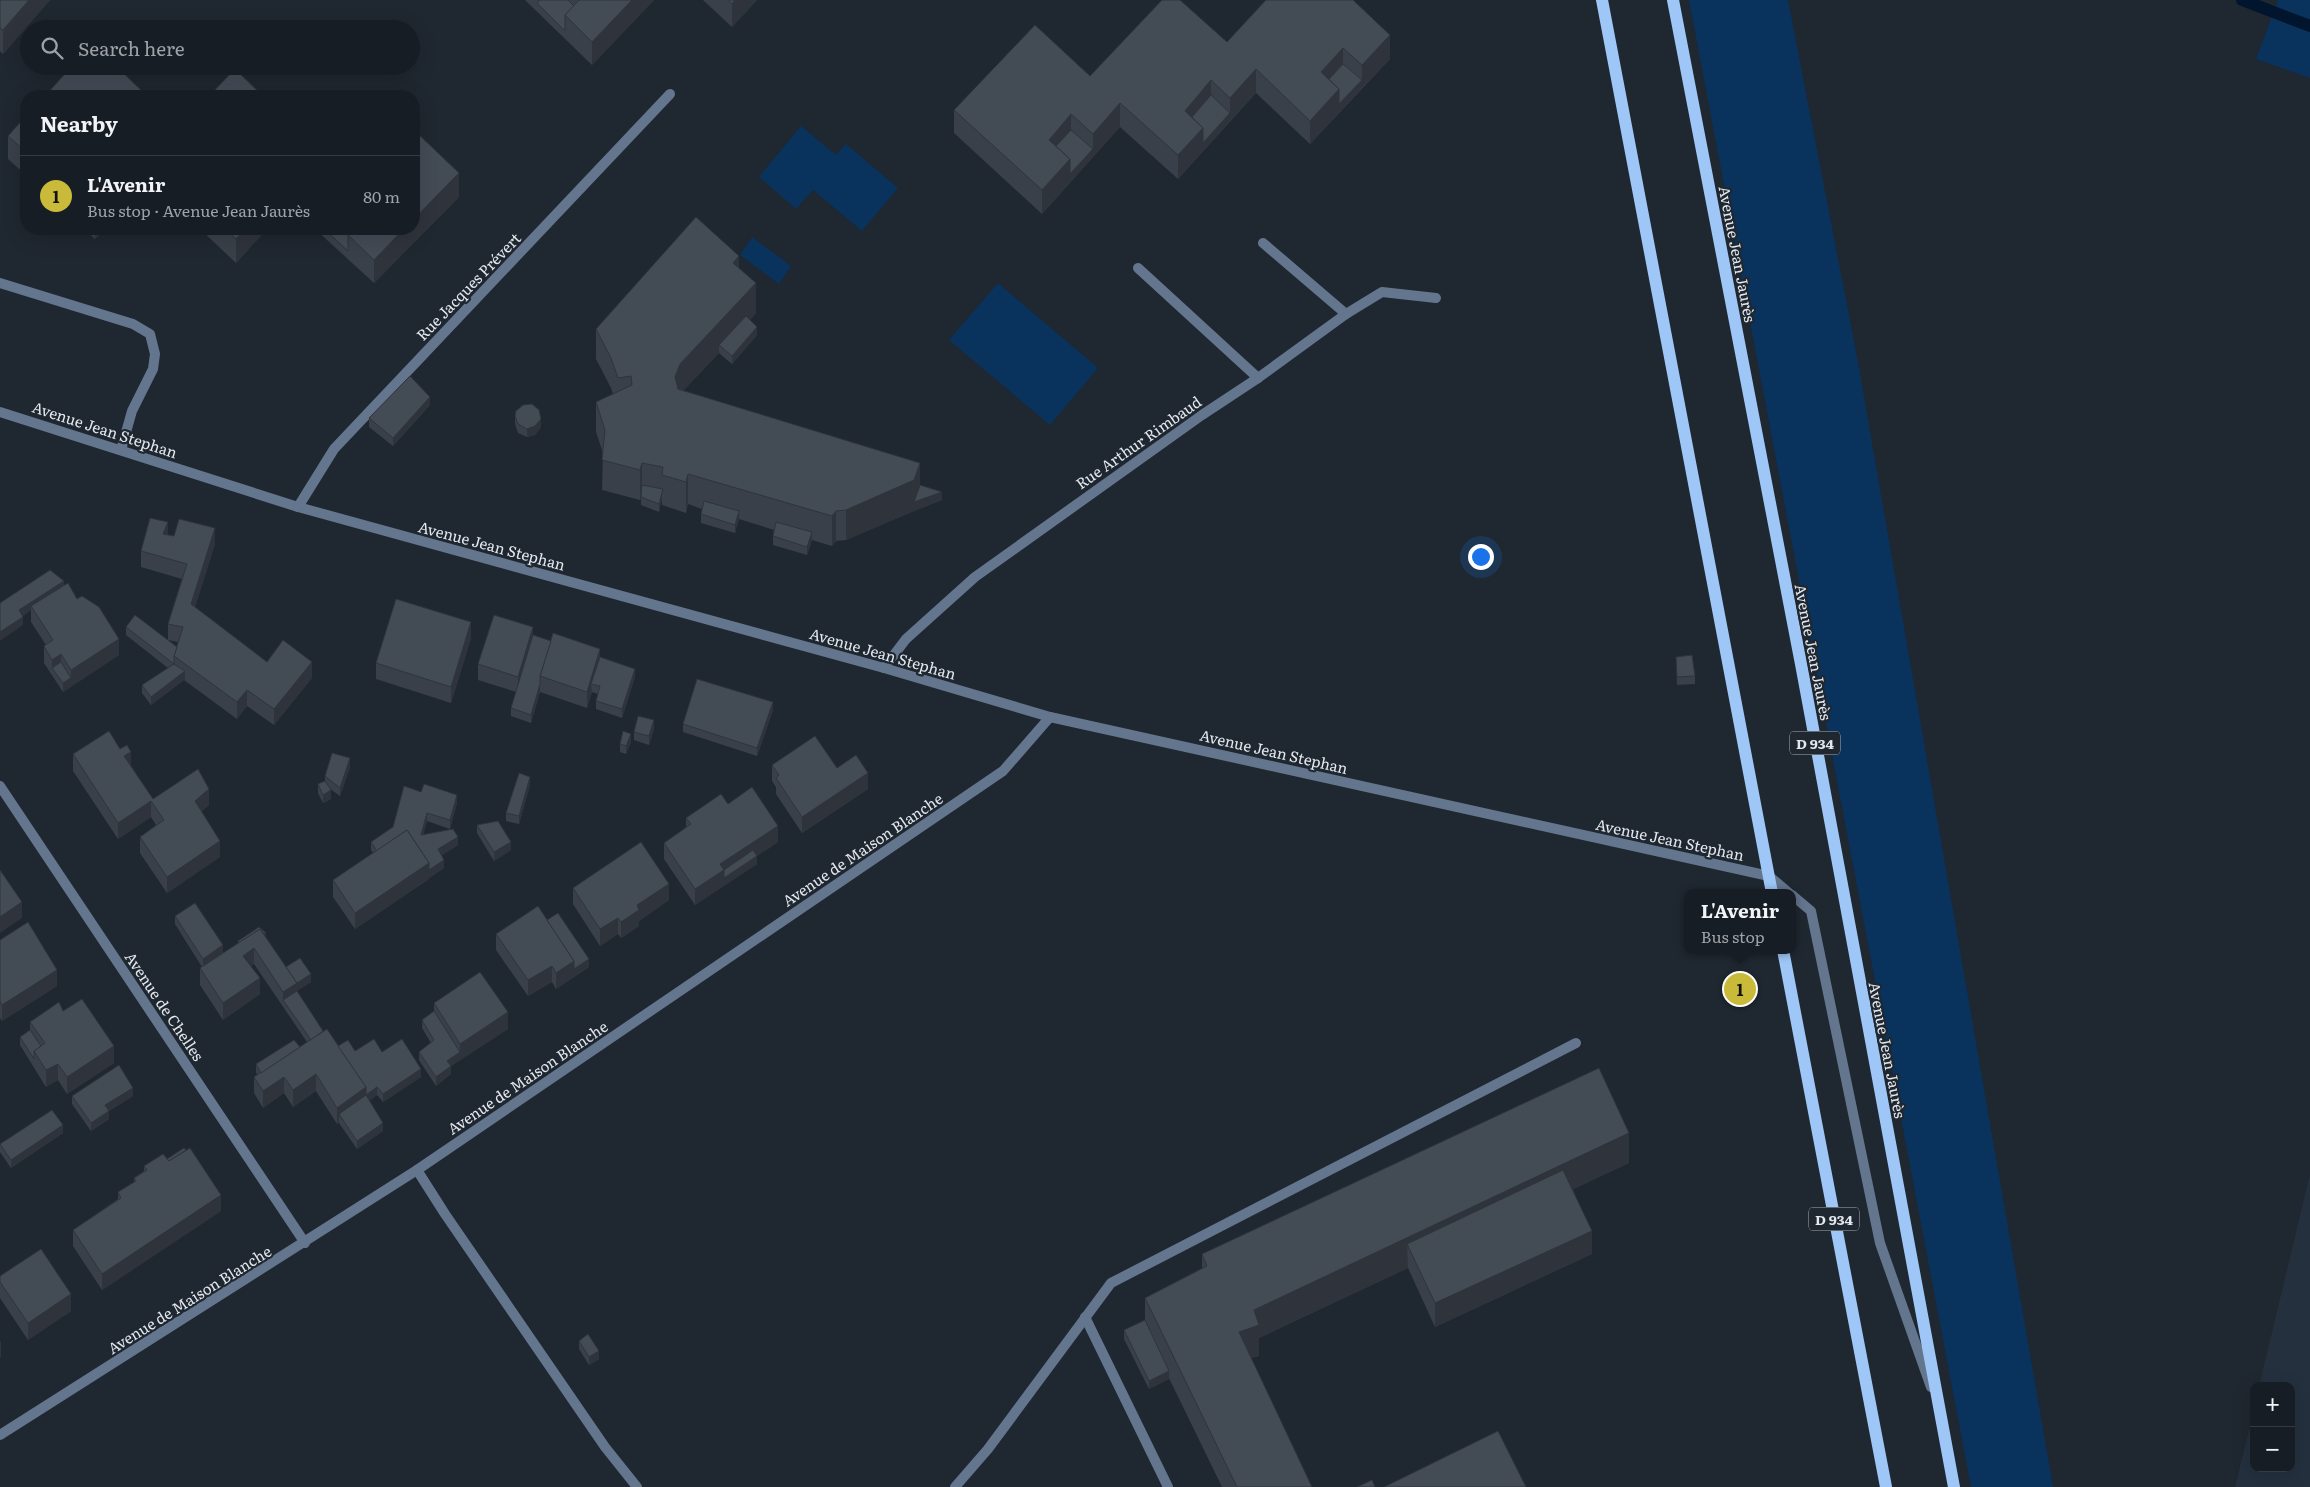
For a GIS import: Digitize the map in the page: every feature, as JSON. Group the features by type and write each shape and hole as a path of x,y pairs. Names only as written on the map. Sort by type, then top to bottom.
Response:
{"main road":[{"path":"1602,0 1771,889"},
{"name":"Avenue Jean Jaurès","path":"1673,0 1801,664 1954,1487"},
{"name":"D 934","path":"1784,954 1886,1487"}],"street":[{"name":"Rue Jacques Prévert","path":"298,507 334,449 670,94"},
{"path":"1264,243 1346,314"},
{"path":"1138,268 1258,378"},
{"path":"0,283 133,324 150,334 155,354 153,369 132,411 120,450"},
{"name":"Rue Arthur Rimbaud","path":"884,668 906,639 975,577 1346,314 1382,292 1436,298"},
{"name":"Avenue Jean Stephan","path":"0,412 298,507 884,668 1050,716 1769,876"},
{"name":"Avenue de Maison Blanche","path":"0,1435 305,1243 417,1170 1003,772 1050,716"},
{"name":"Avenue de Chelles","path":"0,786 305,1243"},
{"path":"1769,876 1785,889"},
{"path":"1796,898 1811,911 1880,1243 1940,1411"},
{"path":"955,1487 988,1449 1111,1283 1576,1043"},
{"path":"417,1170 444,1214 599,1439 637,1487"},
{"path":"1085,1317 1168,1487"}],"shaded area":[{"path":"1689,0 1788,0 1858,362 2053,1487 1971,1487"},
{"path":"2278,0 2310,0 2310,78 2256,59"},
{"path":"801,126 836,155 846,144 898,188 862,231 813,190 796,209 759,177"},
{"path":"752,237 791,266 779,284 740,255"},
{"path":"998,283 1098,368 1050,425 949,340"},
{"path":"2310,1174 2310,1487 2235,1487 2250,1426 2250,1472 2295,1472 2295,1382 2260,1382"}],"building":[{"path":"0,0 29,0 3,30 0,28"},
{"path":"540,0 568,0 574,6 565,15 565,31 537,3"},
{"path":"579,0 632,0 592,42 565,15"},
{"path":"1162,0 1180,0 1227,42 1266,0 1353,0 1390,35 1362,65 1343,48 1321,72 1339,89 1310,121 1256,69 1230,98 1211,80 1185,111 1203,128 1178,155 1120,103 1093,134 1071,114 1049,140 1070,159 1042,190 954,110 1035,25 1090,76"},
{"path":"1343,64 1362,80 1339,104 1339,89 1329,79"},
{"path":"64,75 125,75 141,90 50,90"},
{"path":"229,75 241,75 257,90 215,90"},
{"path":"1211,95 1230,113 1203,143 1203,128 1192,117"},
{"path":"20,123 20,147 8,136"},
{"path":"1071,130 1093,149 1070,174 1070,159 1056,146"},
{"path":"420,136 459,173 420,213"},
{"path":"696,217 739,256 733,263 756,283 680,364 675,377 678,389 920,463 914,480 846,510 836,511 832,516 688,474 686,482 662,475 663,467 642,463 640,470 602,460 605,430 596,402 632,385 631,376 618,378 611,358 596,329"},
{"path":"232,235 240,235 236,239"},
{"path":"331,235 348,235 348,251"},
{"path":"348,235 398,235 374,260"},
{"path":"746,316 757,327 732,356 719,345"},
{"path":"410,376 430,397 393,438 369,418"},
{"path":"532,404 539,410 541,419 535,426 527,429 518,424 515,416 516,411 523,405"},
{"path":"642,485 663,489 659,504 641,497"},
{"path":"920,485 942,492 914,502"},
{"path":"704,501 739,511 735,525 701,514"},
{"path":"150,518 168,522 163,534 174,536 179,519 215,528 191,604 267,662 283,640 312,662 274,709 247,690 237,702 174,656 183,627 168,624 187,564 141,551"},
{"path":"776,522 812,532 807,547 773,536"},
{"path":"50,570 64,581 19,610 23,617 0,632 0,603"},
{"path":"68,583 77,599 82,596 99,607 119,639 71,670 61,654 52,660 44,646 53,640 31,606"},
{"path":"396,599 471,622 451,687 376,663"},
{"path":"135,615 177,647 174,664 126,627"},
{"path":"494,615 533,627 518,677 478,664"},
{"path":"553,633 600,649 587,692 540,676"},
{"path":"533,635 551,641 531,715 511,708"},
{"path":"1692,655 1695,676 1677,677 1676,657"},
{"path":"600,657 635,669 622,709 596,701 600,686 591,684"},
{"path":"61,662 71,678 63,683 52,668"},
{"path":"174,664 185,671 151,697 142,685"},
{"path":"697,679 773,702 757,748 683,724"},
{"path":"638,716 654,720 649,736 634,732"},
{"path":"109,731 120,749 127,745 131,752 124,756 153,799 198,769 209,789 195,801 220,841 167,877 140,837 164,820 151,801 118,823 73,754"},
{"path":"623,731 631,734 626,746 620,744"},
{"path":"815,736 837,768 856,755 868,773 802,817 776,778 779,775 772,765"},
{"path":"332,753 350,758 340,788 325,776"},
{"path":"519,773 530,777 519,816 506,813"},
{"path":"325,781 331,790 323,795 318,784"},
{"path":"424,784 457,795 450,820 427,813 421,835 453,829 458,837 438,849 444,860 429,870 429,863 407,830 377,851 371,842 393,827 404,786 421,792"},
{"path":"752,787 778,826 720,864 724,870 695,889 664,843 691,824 686,818 721,794 728,804"},
{"path":"498,821 511,842 494,852 477,825"},
{"path":"407,830 429,863 355,913 333,880"},
{"path":"641,842 669,884 637,905 639,910 621,922 618,918 600,929 573,888"},
{"path":"753,850 757,856 724,878 724,870"},
{"path":"0,870 22,902 0,917"},
{"path":"195,903 223,945 203,959 175,916"},
{"path":"538,906 574,961 556,973 552,966 528,980 496,934"},
{"path":"558,913 589,959 574,969 574,961 547,920"},
{"path":"28,922 57,970 2,1005 0,1001 0,940"},
{"path":"259,927 266,933 264,934 260,929 239,943 238,941"},
{"path":"260,929 297,983 283,992 254,948 243,956 260,978 223,1003 200,968"},
{"path":"300,958 311,974 297,983 286,967"},
{"path":"480,972 508,1012 460,1044 434,1003"},
{"path":"297,991 323,1031 311,1040 283,1000"},
{"path":"82,999 114,1046 67,1077 58,1064 46,1070 34,1051 45,1043 30,1022 59,1002 63,1011"},
{"path":"434,1011 460,1052 447,1061 451,1066 436,1077 419,1052 434,1040 422,1020"},
{"path":"327,1029 366,1087 337,1108 316,1074 293,1090 284,1077 263,1091 254,1077"},
{"path":"30,1030 41,1046 34,1051 34,1059 20,1037"},
{"path":"374,1039 382,1052 402,1039 421,1069 383,1094 377,1087 366,1095 366,1087 338,1046 348,1040 355,1051"},
{"path":"294,1040 300,1047 261,1073 256,1064"},
{"path":"119,1065 133,1088 105,1105 109,1111 91,1123 72,1096"},
{"path":"1599,1068 1629,1133 1254,1310 1259,1325 1239,1332 1312,1487 1237,1487 1145,1298 1207,1266 1202,1254"},
{"path":"366,1095 383,1123 357,1141 339,1114"},
{"path":"52,1110 63,1125 11,1160 0,1144"},
{"path":"184,1148 186,1150 169,1161 167,1159"},
{"path":"190,1148 221,1195 102,1274 73,1230 121,1198 118,1192 136,1181 134,1178 147,1170 144,1166 163,1154 169,1161"},
{"path":"1563,1170 1592,1231 1435,1303 1407,1244"},
{"path":"41,1249 71,1294 28,1323 0,1282 0,1276"},
{"path":"1145,1320 1169,1371 1149,1381 1124,1330"},
{"path":"588,1334 599,1351 589,1357 579,1341"},
{"path":"1498,1431 1526,1487 1384,1487"},
{"path":"1372,1480 1375,1487 1357,1487"}],"waterway":[{"path":"2242,0 2310,26"}],"place":[{"name":"L'Avenir","path":"1740,989"}]}
